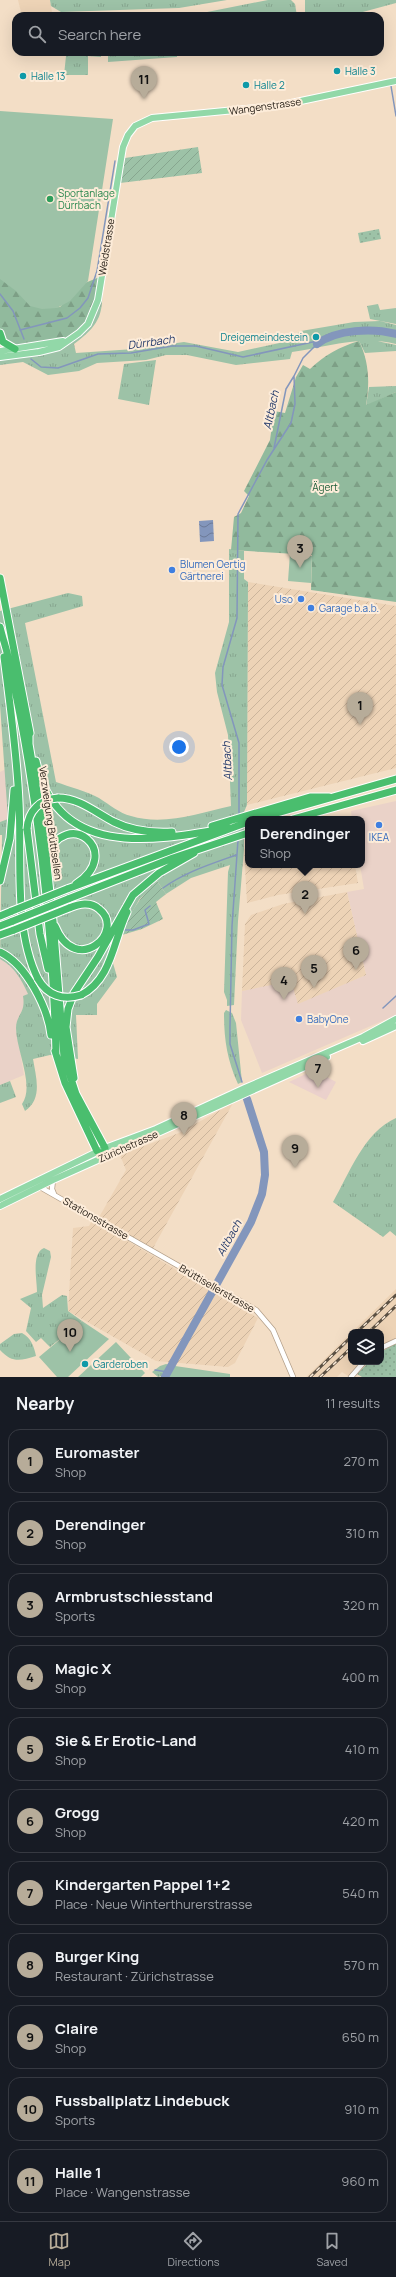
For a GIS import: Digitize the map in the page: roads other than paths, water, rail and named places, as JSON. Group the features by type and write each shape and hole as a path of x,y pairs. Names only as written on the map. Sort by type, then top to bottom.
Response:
{"highway":[{"path":"0,336 7,345 15,349"},
{"path":"0,336 0,350"},
{"path":"0,578 29,729 39,772 47,795 64,815 84,829 111,836 148,838 196,834 230,827"},
{"path":"0,628 19,800 23,921 32,963 38,979 45,989 56,996 68,998 80,995 91,988 103,974 124,918 142,888"},
{"path":"2,639 10,664 34,814 48,923 56,1054"},
{"name":"Verzweigung Brüttisellen","path":"29,729 29,744 47,859 62,1046 71,1081 82,1103"},
{"path":"0,880 9,848 13,816 14,750"},
{"path":"266,816 396,779"},
{"path":"304,816 396,790"},
{"path":"245,816 310,797 329,797"},
{"path":"52,987 40,934 27,829 29,817 36,806 47,800 58,798 82,803 127,827 163,833 208,827 245,816"},
{"path":"0,916 67,889 245,823"},
{"path":"47,859 54,842 64,835 80,835 92,844 96,856 93,867 86,877 67,889"},
{"path":"0,926 173,858 194,853 245,835"},
{"path":"0,952 19,966 33,989 46,1016 56,1054 70,1093 97,1151 104,1156 105,1148 82,1103 74,1077 67,1045 66,1027 68,1009 76,990 102,950 122,912 133,895 163,870 194,853"},
{"path":"0,936 69,908 88,904 97,907 102,912 106,920 107,928 104,937 96,946 81,950 70,947 61,937 53,921"}],"main road":[{"name":"Wangenstrasse","path":"135,126 152,118 277,106 396,81"},
{"name":"Weidstrasse","path":"0,357 49,350 70,339 88,324 98,300 120,160 125,140 135,126"},
{"name":"Weidstrasse","path":"0,350 52,344 70,339"},
{"path":"0,350 11,356"},
{"path":"257,1086 356,1040 396,1019"},
{"path":"257,1086 396,1026"},
{"name":"Zürichstrasse","path":"0,1206 97,1151 156,1129 257,1086"},
{"name":"Zürichstrasse","path":"0,1199 38,1184 53,1180 257,1086"}],"street":[{"path":"53,1180 52,1189 54,1194"},
{"name":"Stationsstrasse","path":"38,1184 152,1250"},
{"name":"Brüttisellerstrasse","path":"152,1250 251,1306 266,1320 272,1330 293,1377"},
{"path":"384,1347 396,1341"},
{"path":"351,1377 361,1365"}],"water":[{"path":"213,520 214,541 200,542 199,521"}],"waterway":[{"path":"391,86 396,116"},
{"path":"20,330 67,318 80,308 88,298 97,271 115,161"},
{"name":"Dürrbach","path":"0,294 13,311 24,339"},
{"path":"317,344 335,335 355,331 377,331 396,334"},
{"name":"Dürrbach","path":"31,359 41,367 58,368 98,354 131,353 172,346 196,346 243,357 322,340"},
{"name":"Altbach","path":"239,816 239,743 222,685 223,667 237,618 238,514 267,460 291,423 295,404 294,376 303,358 317,344"},
{"name":"Altbach","path":"274,448 286,389 294,376"},
{"name":"Altbach","path":"238,840 232,926 230,1044 242,1082"},
{"path":"163,888 189,873 236,855"},
{"path":"125,930 133,930 149,924 145,910 150,906"},
{"path":"383,1008 396,996"},
{"name":"Altbach","path":"165,1377 251,1222 262,1194 265,1175 264,1152 247,1099"},
{"path":"155,1370 168,1372"}],"railway":[{"path":"360,1329 396,1295"},
{"path":"372,1329 396,1306"},
{"path":"310,1377 348,1340"},
{"path":"320,1377 348,1351"}],"place":[{"name":"Halle 3","path":"337,71"},
{"name":"Halle 13","path":"23,76"},
{"name":"Halle 2","path":"246,85"},
{"name":"Halle 1","path":"144,99"},
{"name":"Sportanlage Dürrbach","path":"50,199"},
{"name":"Dreigemeindestein","path":"316,337"},
{"name":"Armbrustschiesstand","path":"300,568"},
{"name":"Blumen Oertig Gärtnerei","path":"172,570"},
{"name":"Uso","path":"301,599"},
{"name":"Garage b.a.b.","path":"311,608"},
{"name":"Euromaster","path":"360,725"},
{"name":"IKEA","path":"379,825"},
{"name":"Derendinger","path":"305,914"},
{"name":"Grogg","path":"356,970"},
{"name":"Sie & Er Erotic-Land","path":"314,988"},
{"name":"Magic X","path":"284,1000"},
{"name":"BabyOne","path":"299,1019"},
{"name":"Kindergarten Pappel 1+2","path":"318,1088"},
{"name":"Burger King","path":"184,1135"},
{"name":"Claire","path":"295,1168"},
{"name":"Fussballplatz Lindebuck","path":"70,1352"},
{"name":"Garderoben","path":"85,1364"}],"park label":[{"name":"Ägert","path":"325,487"}]}
